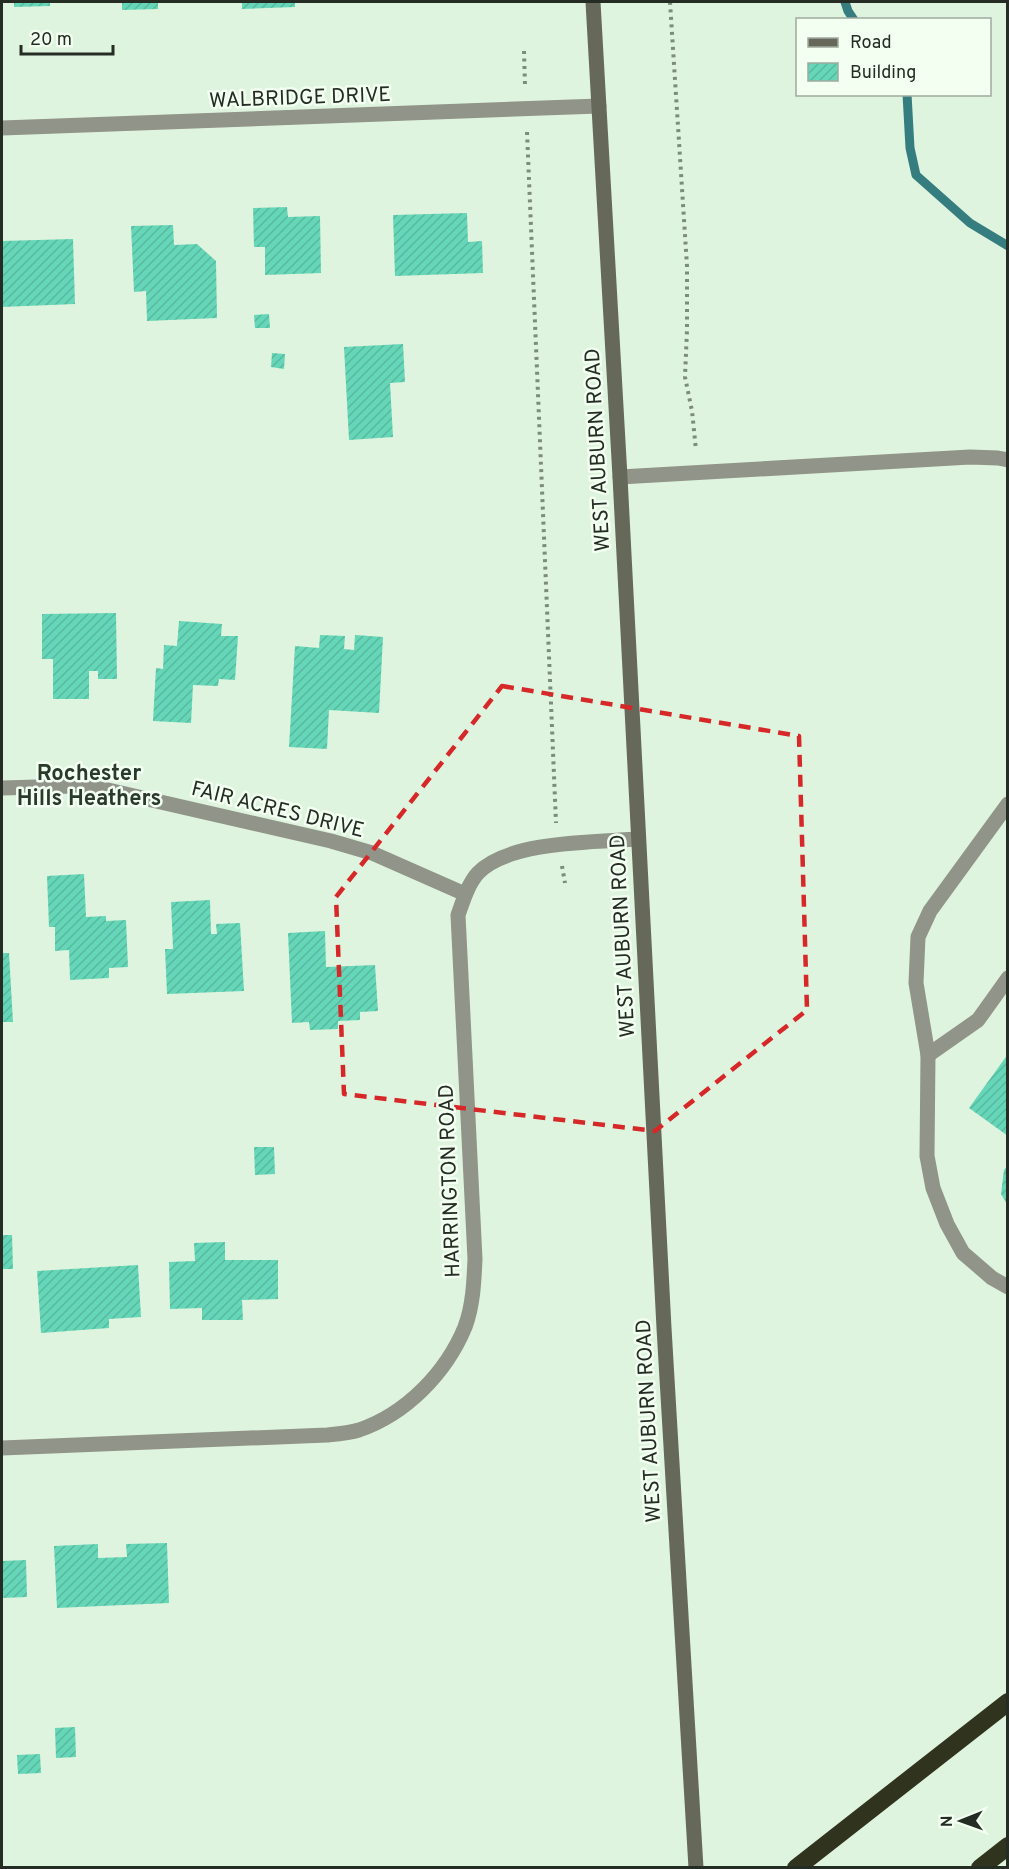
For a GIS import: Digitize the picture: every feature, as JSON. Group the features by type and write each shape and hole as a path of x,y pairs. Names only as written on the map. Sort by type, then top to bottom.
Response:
{"highway":[{"path":"796,1868 1008,1702"},
{"path":"980,1868 1008,1846"}],"main road":[{"name":"WEST AUBURN ROAD","path":"593,2 664,1329 696,1868"}],"street":[{"name":"WALBRIDGE DRIVE","path":"2,128 599,106"},
{"path":"620,477 970,457 1008,460"},
{"name":"FAIR ACRES DRIVE","path":"2,788 73,786 108,790 331,841 372,854 465,894"},
{"path":"1008,804 930,911 918,937 916,983 928,1054 927,1156 933,1188 947,1224 963,1253 992,1278 1008,1287"},
{"name":"HARRINGTON ROAD","path":"2,1448 327,1435 357,1430 386,1418 410,1402 432,1379 453,1350 465,1326 473,1293 475,1259 458,915 465,894 477,874 496,859 527,850 557,845 638,839"},
{"path":"928,1054 978,1020 1008,978"}],"path":[{"path":"670,2 687,266 685,377 694,427 698,472"},
{"path":"525,51 525,109 557,845 565,883"}],"highlighted area":[{"path":"502,686 799,736 807,1010 655,1131 344,1094 336,897"}],"building":[{"path":"14,2 50,2 50,6 14,7"},
{"path":"122,2 158,2 158,9 122,10"},
{"path":"242,2 295,2 295,7 242,9"},
{"path":"287,207 288,217 320,216 321,273 265,275 265,247 254,247 253,208"},
{"path":"467,213 468,242 482,241 483,273 395,276 393,215"},
{"path":"173,225 174,245 197,244 216,261 217,318 147,321 146,291 134,292 131,226"},
{"path":"73,239 75,304 2,307 2,241"},
{"path":"269,314 270,328 255,328 254,315"},
{"path":"403,344 405,382 390,383 393,437 349,440 344,347"},
{"path":"272,353 285,354 284,369 271,367"},
{"path":"116,613 117,679 98,679 98,671 89,671 89,699 53,699 53,659 42,659 42,614"},
{"path":"179,621 222,624 221,636 238,636 235,680 219,679 218,686 193,685 191,723 153,721 156,668 163,669 164,645 177,646"},
{"path":"320,635 345,636 344,649 354,650 355,635 383,637 379,713 329,710 327,749 289,747 295,646 319,648"},
{"path":"84,874 86,917 106,916 106,921 126,920 128,967 109,968 109,978 70,980 69,950 55,951 55,927 49,927 47,876"},
{"path":"210,900 211,934 217,934 216,924 240,923 244,991 167,994 165,949 173,949 171,902"},
{"path":"325,931 326,967 375,965 378,1011 360,1012 360,1020 338,1021 338,1029 310,1030 309,1022 292,1023 288,933"},
{"path":"2,953 9,953 13,1022 2,1022"},
{"path":"1008,1054 1008,1136 969,1108"},
{"path":"254,1147 274,1147 275,1174 255,1175"},
{"path":"1008,1165 1008,1206 1001,1194 1004,1170"},
{"path":"2,1235 12,1235 13,1269 2,1269"},
{"path":"225,1242 225,1260 278,1260 278,1299 242,1300 243,1320 202,1320 202,1308 170,1309 169,1262 195,1261 194,1243"},
{"path":"138,1265 141,1317 109,1319 109,1328 41,1333 37,1271"},
{"path":"167,1543 169,1603 57,1608 54,1546 98,1544 98,1558 127,1557 126,1544"},
{"path":"26,1560 27,1597 2,1598 2,1561"},
{"path":"75,1727 76,1757 56,1758 55,1728"},
{"path":"40,1754 41,1773 18,1774 17,1755"}],"waterway":[{"path":"845,2 853,18"},
{"path":"907,96 910,148 916,175 970,223 1008,246"}],"district":[{"name":"Rochester Hills Heathers","path":"89,784"}]}
